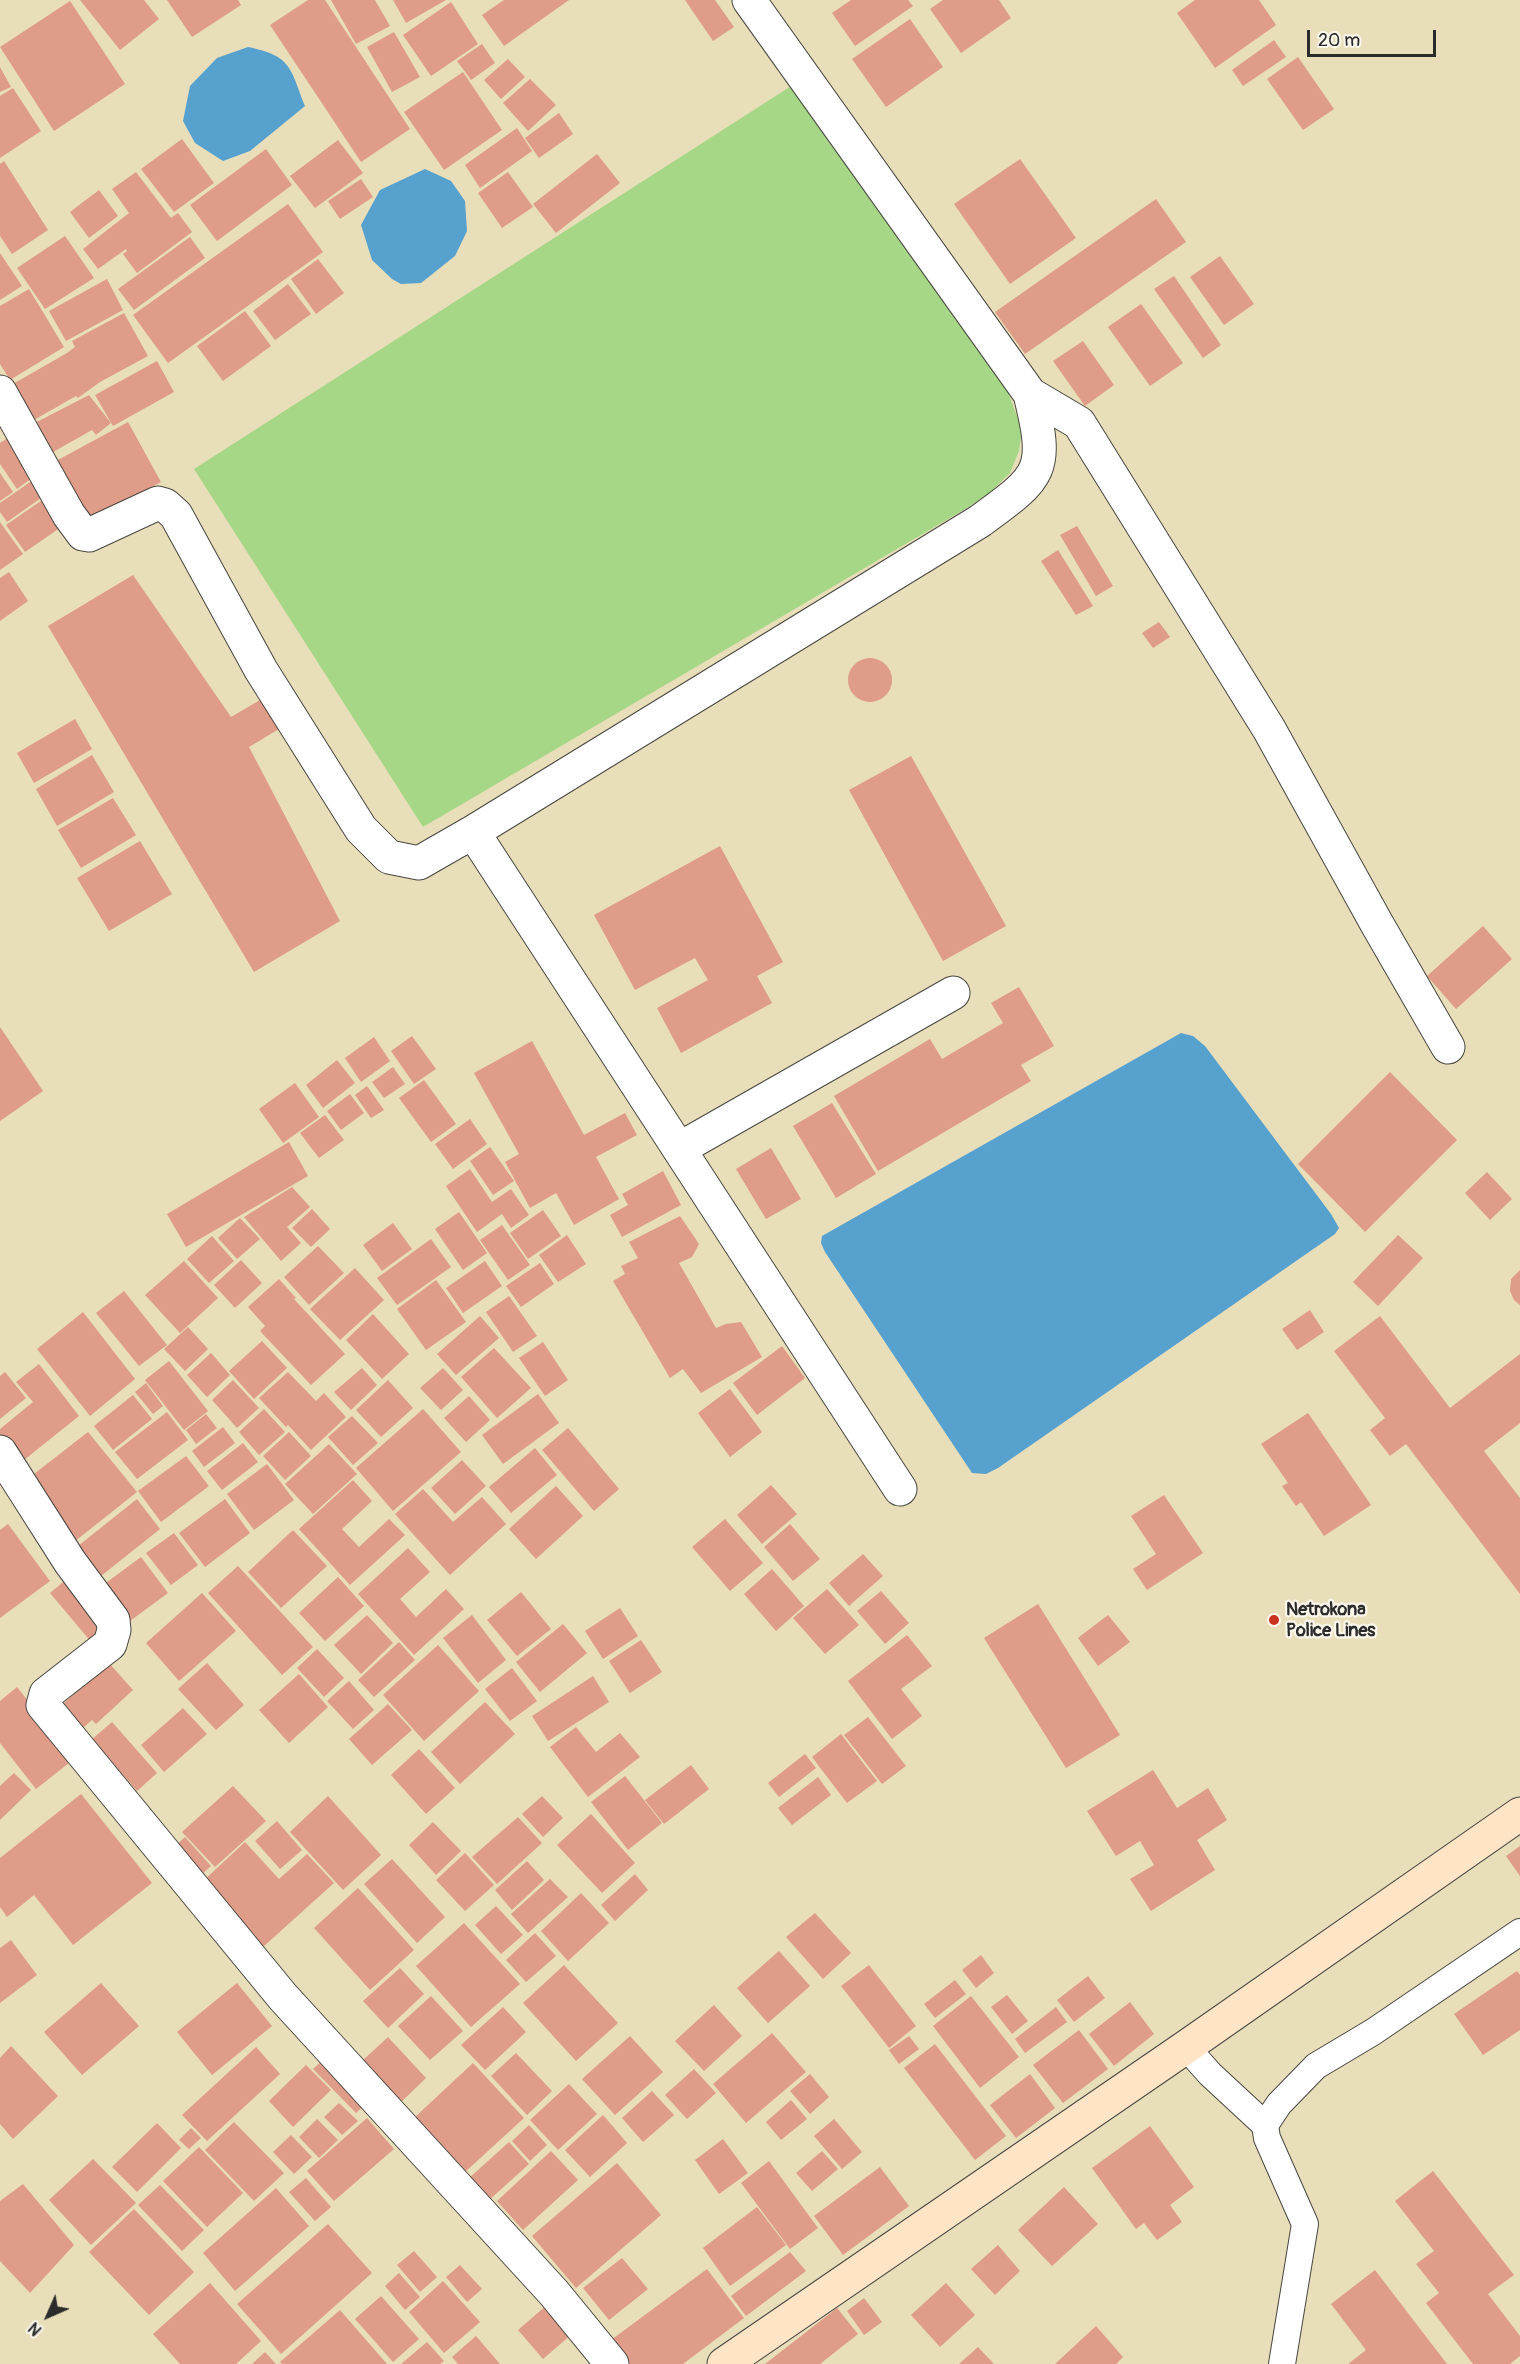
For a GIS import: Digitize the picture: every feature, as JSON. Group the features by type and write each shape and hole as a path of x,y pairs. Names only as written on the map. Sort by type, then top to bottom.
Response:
{"main road":[{"path":"724,2364 1186,2047 1520,1814"}],"street":[{"path":"0,392 69,515 83,534 88,535 158,503 165,505 176,515 267,680 361,830 388,858 419,863 980,521 1016,495 1030,481 1040,460 1038,427 1030,394 749,0"},
{"path":"1030,394 1079,423 1269,729 1448,1047"},
{"path":"473,832 900,1489"},
{"path":"679,1149 953,993"},
{"path":"0,1452 70,1562 113,1620 114,1630 110,1644 46,1694 43,1705 283,1997 554,2293 612,2364"}],"lane":[{"path":"1265,2126 1279,2104 1316,2066 1373,2032 1520,1932"},
{"path":"1186,2047 1210,2074 1265,2126 1305,2224 1282,2364"}],"green space":[{"path":"799,81 1008,392 1022,430 1019,451 1010,473 984,498 423,827 194,469"}],"water":[{"path":"248,47 273,55 287,66 305,106 250,151 223,161 195,143 183,121 190,86 217,58"},
{"path":"425,169 451,181 465,201 467,231 455,256 421,283 401,284 392,279 372,260 361,225 380,190"},
{"path":"1181,1033 1193,1036 1205,1046 1331,1214 1339,1228 1335,1234 998,1468 986,1474 972,1473 825,1252 821,1243 822,1236"}],"building":[{"path":"80,0 144,0 159,19 120,50"},
{"path":"167,0 238,0 241,5 192,37"},
{"path":"308,0 325,0 410,129 361,162 270,25"},
{"path":"331,0 375,0 390,26 356,44"},
{"path":"393,0 446,0 406,23"},
{"path":"504,0 569,0 504,46 482,15"},
{"path":"685,0 715,0 734,27 713,41"},
{"path":"851,0 908,0 913,6 855,46 832,13"},
{"path":"943,0 999,0 1011,18 961,53 930,9"},
{"path":"1195,0 1259,0 1276,25 1215,68 1177,13"},
{"path":"70,1 125,84 54,131 0,47"},
{"path":"451,2 478,44 431,76 403,35"},
{"path":"910,19 943,67 886,107 852,59"},
{"path":"394,32 420,77 392,92 367,47"},
{"path":"1274,40 1286,57 1243,86 1232,70"},
{"path":"482,44 495,63 471,80 457,61"},
{"path":"1298,57 1334,109 1303,130 1267,79"},
{"path":"508,59 525,77 501,99 484,80"},
{"path":"0,67 11,87 0,92"},
{"path":"463,72 502,130 444,170 404,112"},
{"path":"530,79 556,105 528,131 503,103"},
{"path":"13,88 41,131 0,158 0,96"},
{"path":"559,113 573,134 539,158 525,138"},
{"path":"517,128 532,151 480,188 465,165"},
{"path":"182,139 214,183 174,212 141,169"},
{"path":"338,140 363,173 315,208 290,176"},
{"path":"266,149 292,185 217,241 190,205"},
{"path":"597,154 620,183 556,233 533,204"},
{"path":"1020,159 1076,238 1010,284 954,204"},
{"path":"4,161 48,230 12,254 0,236 0,164"},
{"path":"136,172 171,218 178,213 192,232 137,273 123,254 127,251 126,249 98,269 83,249 129,213 112,189"},
{"path":"508,172 533,207 502,228 478,193"},
{"path":"361,179 373,197 340,219 328,201"},
{"path":"99,190 118,216 89,238 70,212"},
{"path":"1156,199 1186,242 1025,354 995,312"},
{"path":"288,204 323,252 168,363 133,315"},
{"path":"65,236 94,278 45,309 17,268"},
{"path":"190,237 205,258 134,310 118,289"},
{"path":"0,253 22,286 0,300"},
{"path":"1220,256 1254,304 1224,325 1190,277"},
{"path":"318,259 344,293 316,314 291,279"},
{"path":"1174,276 1221,345 1203,358 1154,289"},
{"path":"107,279 123,310 66,341 49,311"},
{"path":"288,284 311,314 275,340 253,311"},
{"path":"29,289 64,347 10,380 0,364 0,306"},
{"path":"1141,304 1183,363 1150,386 1108,327"},
{"path":"245,311 271,346 223,381 197,346"},
{"path":"124,313 148,356 100,382 78,398 76,396 27,424 6,388 67,353 75,347 72,341"},
{"path":"1083,341 1114,385 1085,406 1053,361"},
{"path":"157,361 174,392 113,426 95,395"},
{"path":"89,395 111,423 96,435 92,430 46,456 29,426"},
{"path":"128,422 161,482 90,521 56,461"},
{"path":"9,437 36,475 17,489 0,464 0,443"},
{"path":"0,473 13,492 0,501"},
{"path":"36,478 48,493 7,522 0,512 0,503"},
{"path":"48,496 67,523 25,552 6,525"},
{"path":"0,522 23,554 0,570"},
{"path":"1077,526 1113,586 1096,596 1060,535"},
{"path":"1058,550 1093,606 1076,615 1041,561"},
{"path":"9,572 28,601 0,621 0,578"},
{"path":"133,575 231,717 272,693 289,723 249,747 340,921 254,972 48,626"},
{"path":"1159,622 1170,637 1153,648 1142,633"},
{"path":"870,658 879,659 886,664 891,671 891,689 886,696 879,701 870,702 861,701 854,696 849,689 848,680 849,671 854,664 861,659"},
{"path":"75,719 92,749 34,783 17,753"},
{"path":"92,755 114,792 57,826 36,789"},
{"path":"911,756 1006,926 943,961 849,790"},
{"path":"113,798 136,835 81,868 58,830"},
{"path":"140,841 172,894 109,931 77,878"},
{"path":"720,846 783,962 757,976 772,1003 681,1053 657,1008 708,980 695,958 635,990 594,915"},
{"path":"1483,926 1512,959 1456,1009 1427,976"},
{"path":"1019,987 1054,1046 1021,1065 1031,1081 878,1171 834,1096 930,1039 942,1059 1003,1023 991,1003"},
{"path":"0,1027 43,1091 0,1121"},
{"path":"412,1036 436,1069 414,1084 391,1051"},
{"path":"374,1037 390,1061 361,1082 345,1058"},
{"path":"532,1041 584,1135 625,1113 637,1135 596,1157 619,1199 574,1225 556,1193 530,1208 505,1162 519,1154 474,1073"},
{"path":"337,1060 355,1083 323,1108 306,1085"},
{"path":"393,1067 405,1084 384,1098 372,1082"},
{"path":"1390,1072 1457,1140 1365,1232 1298,1164"},
{"path":"424,1080 456,1124 431,1142 399,1098"},
{"path":"295,1083 319,1117 283,1143 259,1109"},
{"path":"367,1086 384,1110 371,1118 355,1095"},
{"path":"350,1094 364,1113 341,1130 327,1111"},
{"path":"832,1103 876,1174 836,1198 793,1126"},
{"path":"325,1115 344,1140 319,1158 300,1133"},
{"path":"470,1119 487,1144 453,1169 435,1144"},
{"path":"289,1142 308,1176 186,1247 167,1214"},
{"path":"490,1147 514,1181 493,1195 470,1161"},
{"path":"771,1148 801,1199 766,1219 736,1169"},
{"path":"470,1169 492,1202 511,1189 529,1215 511,1228 502,1214 477,1232 446,1186"},
{"path":"663,1171 681,1205 622,1237 610,1215 628,1205 622,1194"},
{"path":"1487,1172 1512,1199 1490,1220 1465,1193"},
{"path":"292,1187 310,1207 287,1227 301,1243 281,1261 244,1217"},
{"path":"312,1209 330,1229 311,1247 292,1228"},
{"path":"543,1210 561,1236 528,1259 510,1233"},
{"path":"459,1212 487,1253 463,1270 435,1229"},
{"path":"680,1216 699,1244 692,1257 679,1263 716,1328 741,1322 762,1357 701,1393 683,1369 670,1378 613,1281 625,1274 621,1266 638,1258 629,1242"},
{"path":"240,1218 260,1239 237,1259 218,1238"},
{"path":"393,1223 412,1249 382,1271 363,1245"},
{"path":"502,1225 530,1265 508,1280 480,1240"},
{"path":"567,1235 586,1264 558,1282 539,1255"},
{"path":"1398,1235 1423,1258 1378,1306 1353,1282"},
{"path":"212,1236 234,1261 209,1283 187,1259"},
{"path":"431,1239 451,1267 397,1305 377,1278"},
{"path":"318,1246 344,1273 309,1305 284,1277"},
{"path":"241,1260 262,1283 235,1308 214,1285"},
{"path":"184,1261 218,1298 180,1333 145,1295"},
{"path":"485,1261 502,1286 463,1313 446,1288"},
{"path":"540,1263 554,1284 521,1307 506,1286"},
{"path":"355,1268 384,1300 340,1340 310,1309"},
{"path":"1520,1270 1520,1305 1514,1300 1510,1291 1511,1279"},
{"path":"279,1279 296,1298 294,1299 345,1354 311,1385 260,1331 265,1326 248,1307"},
{"path":"436,1280 466,1322 426,1350 397,1309"},
{"path":"124,1291 167,1345 139,1366 96,1313"},
{"path":"509,1296 537,1336 513,1352 486,1312"},
{"path":"1310,1310 1324,1332 1297,1350 1282,1329"},
{"path":"83,1312 135,1379 90,1416 37,1349"},
{"path":"373,1314 409,1354 382,1379 346,1340"},
{"path":"480,1316 499,1338 456,1375 437,1354"},
{"path":"1380,1316 1450,1408 1520,1354 1520,1423 1484,1451 1520,1498 1520,1594 1406,1444 1390,1456 1370,1430 1385,1418 1334,1351"},
{"path":"188,1327 208,1349 185,1371 164,1349"},
{"path":"262,1341 287,1368 254,1399 229,1371"},
{"path":"543,1342 568,1380 545,1396 519,1358"},
{"path":"782,1346 805,1378 757,1415 733,1383"},
{"path":"494,1348 531,1388 497,1418 461,1377"},
{"path":"211,1353 230,1375 207,1397 187,1375"},
{"path":"169,1361 208,1411 184,1430 145,1380"},
{"path":"39,1364 79,1416 19,1464 0,1440 0,1429 33,1402 16,1382"},
{"path":"362,1368 377,1385 351,1410 334,1392"},
{"path":"443,1368 463,1390 441,1410 420,1388"},
{"path":"5,1372 26,1398 0,1419 0,1376"},
{"path":"288,1372 316,1401 324,1393 346,1417 311,1450 259,1398"},
{"path":"233,1380 259,1408 237,1428 212,1400"},
{"path":"388,1380 413,1408 381,1437 356,1410"},
{"path":"146,1383 163,1406 153,1414 135,1392"},
{"path":"730,1389 762,1432 730,1457 698,1413"},
{"path":"538,1394 559,1423 503,1464 482,1435"},
{"path":"133,1395 152,1419 113,1450 94,1426"},
{"path":"469,1396 490,1420 466,1442 444,1418"},
{"path":"264,1409 285,1432 259,1455 239,1432"},
{"path":"423,1409 461,1452 393,1511 356,1468"},
{"path":"167,1412 188,1440 137,1479 115,1452"},
{"path":"1308,1413 1371,1505 1324,1536 1301,1502 1296,1506 1282,1486 1288,1483 1261,1444"},
{"path":"206,1414 217,1428 196,1444 186,1430"},
{"path":"352,1416 378,1443 353,1465 328,1437"},
{"path":"223,1427 235,1443 204,1467 192,1451"},
{"path":"568,1428 619,1489 594,1511 542,1450"},
{"path":"88,1432 137,1492 74,1542 25,1481"},
{"path":"289,1432 311,1456 285,1480 263,1456"},
{"path":"243,1443 258,1462 222,1490 207,1471"},
{"path":"329,1444 357,1474 313,1514 285,1484"},
{"path":"535,1448 557,1475 511,1513 489,1487"},
{"path":"186,1456 209,1486 161,1522 138,1491"},
{"path":"462,1460 486,1486 455,1514 431,1488"},
{"path":"267,1464 294,1500 254,1530 227,1494"},
{"path":"353,1480 372,1501 342,1529 359,1547 389,1519 405,1535 350,1585 299,1529"},
{"path":"771,1485 797,1514 762,1544 737,1515"},
{"path":"556,1486 583,1516 536,1559 509,1529"},
{"path":"423,1489 453,1522 482,1497 506,1524 450,1575 395,1514"},
{"path":"1164,1495 1203,1553 1147,1590 1133,1569 1156,1554 1131,1516"},
{"path":"137,1499 160,1529 96,1580 73,1550"},
{"path":"225,1499 250,1533 205,1567 179,1533"},
{"path":"725,1519 763,1563 730,1591 692,1547"},
{"path":"8,1524 50,1581 0,1618 0,1530"},
{"path":"790,1524 820,1559 793,1581 764,1547"},
{"path":"293,1530 327,1566 281,1608 248,1572"},
{"path":"174,1533 198,1565 171,1585 146,1553"},
{"path":"408,1548 430,1572 400,1599 416,1617 446,1589 464,1609 414,1655 358,1594"},
{"path":"863,1554 883,1576 849,1606 829,1583"},
{"path":"141,1557 168,1593 126,1624 99,1588"},
{"path":"238,1566 313,1647 282,1675 208,1593"},
{"path":"772,1569 804,1606 776,1631 744,1594"},
{"path":"338,1577 364,1606 325,1641 299,1613"},
{"path":"68,1578 110,1628 92,1643 50,1593"},
{"path":"827,1589 859,1625 825,1654 793,1618"},
{"path":"881,1591 909,1623 885,1644 857,1611"},
{"path":"521,1592 551,1629 517,1656 487,1620"},
{"path":"202,1593 236,1631 179,1681 146,1643"},
{"path":"1038,1604 1120,1735 1066,1768 984,1638"},
{"path":"620,1608 638,1636 603,1659 585,1631"},
{"path":"367,1615 393,1643 361,1674 334,1645"},
{"path":"472,1615 506,1660 478,1683 443,1638"},
{"path":"1108,1615 1130,1642 1098,1666 1078,1638"},
{"path":"563,1624 587,1653 540,1692 516,1662"},
{"path":"907,1635 932,1666 901,1689 922,1716 892,1739 848,1681"},
{"path":"641,1640 662,1672 630,1693 609,1661"},
{"path":"399,1642 415,1660 374,1697 358,1680"},
{"path":"438,1645 479,1691 424,1741 383,1695"},
{"path":"317,1649 344,1678 324,1697 297,1668"},
{"path":"109,1663 133,1690 96,1724 92,1720 74,1736 54,1712"},
{"path":"207,1663 244,1705 216,1730 178,1689"},
{"path":"512,1668 537,1701 510,1721 485,1689"},
{"path":"299,1674 328,1707 289,1743 259,1710"},
{"path":"593,1676 609,1702 548,1741 532,1716"},
{"path":"349,1681 374,1710 353,1729 327,1701"},
{"path":"17,1687 74,1759 36,1789 0,1743 0,1701"},
{"path":"485,1702 515,1734 460,1784 431,1752"},
{"path":"388,1704 412,1730 372,1765 349,1739"},
{"path":"183,1708 207,1734 164,1772 141,1745"},
{"path":"868,1717 906,1766 882,1784 844,1735"},
{"path":"112,1722 157,1773 137,1791 106,1755 96,1764 91,1740"},
{"path":"576,1727 596,1752 620,1733 640,1757 588,1797 550,1747"},
{"path":"841,1734 877,1781 847,1803 812,1757"},
{"path":"419,1749 455,1788 426,1814 391,1775"},
{"path":"805,1754 816,1768 779,1797 768,1783"},
{"path":"691,1765 709,1789 664,1824 645,1800"},
{"path":"1153,1770 1177,1808 1208,1788 1227,1820 1197,1840 1215,1870 1151,1911 1130,1879 1154,1865 1140,1841 1116,1856 1087,1811"},
{"path":"14,1773 31,1790 0,1820 0,1786"},
{"path":"625,1776 662,1823 628,1850 591,1802"},
{"path":"818,1777 831,1795 792,1825 778,1808"},
{"path":"233,1786 266,1821 215,1867 182,1832"},
{"path":"81,1794 152,1883 73,1945 34,1895 7,1917 0,1907 0,1858"},
{"path":"328,1796 381,1855 343,1890 290,1832"},
{"path":"542,1796 563,1818 543,1837 522,1814"},
{"path":"591,1814 635,1863 602,1893 557,1845"},
{"path":"518,1817 542,1843 497,1884 472,1857"},
{"path":"277,1821 302,1850 280,1869 255,1841"},
{"path":"433,1822 461,1851 436,1875 409,1845"},
{"path":"185,1837 211,1866 199,1877 173,1848"},
{"path":"245,1842 279,1879 307,1854 334,1883 263,1947 202,1882"},
{"path":"1520,1846 1520,1876 1506,1856"},
{"path":"465,1853 494,1885 465,1911 436,1880"},
{"path":"392,1859 445,1917 417,1943 364,1884"},
{"path":"527,1861 544,1880 512,1910 495,1890"},
{"path":"635,1874 648,1890 615,1921 601,1905"},
{"path":"550,1879 568,1897 528,1933 511,1914"},
{"path":"358,1888 414,1950 370,1990 314,1928"},
{"path":"581,1893 609,1923 568,1961 541,1931"},
{"path":"496,1906 523,1935 501,1954 475,1925"},
{"path":"815,1913 851,1953 823,1979 786,1937"},
{"path":"464,1923 520,1984 471,2027 416,1966"},
{"path":"535,1933 556,1956 526,1982 506,1960"},
{"path":"11,1940 37,1975 0,2003 0,1948"},
{"path":"779,1951 810,1986 768,2023 737,1988"},
{"path":"981,1955 994,1973 976,1988 962,1970"},
{"path":"564,1965 618,2023 576,2061 523,2003"},
{"path":"869,1965 916,2026 889,2048 841,1986"},
{"path":"400,1968 424,1994 388,2028 363,2001"},
{"path":"1517,1971 1520,1975 1520,2030 1483,2055 1454,2014"},
{"path":"1088,1976 1105,1998 1074,2022 1057,2000"},
{"path":"955,1980 966,1994 935,2018 924,2004"},
{"path":"101,1983 139,2026 82,2075 44,2032"},
{"path":"237,1983 272,2026 212,2075 177,2032"},
{"path":"1007,1995 1028,2021 1012,2034 991,2007"},
{"path":"431,1996 463,2031 430,2060 398,2026"},
{"path":"971,1996 1019,2057 980,2088 933,2026"},
{"path":"1130,2002 1154,2034 1114,2066 1089,2034"},
{"path":"714,2005 742,2036 704,2071 675,2041"},
{"path":"503,2007 526,2032 485,2070 461,2045"},
{"path":"1056,2007 1067,2022 1025,2053 1015,2039"},
{"path":"1079,2030 1108,2069 1063,2103 1033,2065"},
{"path":"772,2033 806,2072 746,2123 713,2084"},
{"path":"630,2036 663,2072 615,2115 582,2079"},
{"path":"909,2036 919,2049 899,2064 889,2050"},
{"path":"388,2037 426,2078 399,2104 361,2062"},
{"path":"935,2044 1006,2136 975,2160 904,2068"},
{"path":"11,2046 58,2096 13,2139 0,2124 0,2058"},
{"path":"256,2047 280,2074 207,2141 182,2115"},
{"path":"516,2053 552,2091 527,2115 491,2076"},
{"path":"324,2059 367,2103 356,2113 313,2069"},
{"path":"473,2063 524,2118 464,2173 414,2118"},
{"path":"306,2065 331,2090 293,2127 269,2101"},
{"path":"694,2069 716,2093 687,2119 665,2095"},
{"path":"810,2074 829,2097 810,2114 790,2091"},
{"path":"1030,2074 1055,2108 1016,2138 990,2105"},
{"path":"569,2084 597,2114 558,2150 530,2120"},
{"path":"652,2091 674,2115 643,2142 622,2118"},
{"path":"791,2100 807,2119 781,2140 766,2122"},
{"path":"339,2103 358,2121 342,2135 324,2117"},
{"path":"603,2115 627,2143 590,2177 565,2150"},
{"path":"367,2118 394,2149 334,2201 307,2171"},
{"path":"317,2119 338,2140 319,2158 299,2137"},
{"path":"834,2119 862,2152 842,2169 814,2136"},
{"path":"234,2122 284,2173 254,2201 205,2150"},
{"path":"157,2123 181,2148 137,2192 112,2167"},
{"path":"529,2125 547,2145 530,2161 512,2141"},
{"path":"1150,2126 1194,2187 1170,2205 1182,2222 1157,2240 1144,2223 1136,2229 1092,2168"},
{"path":"191,2128 201,2138 189,2149 179,2140"},
{"path":"291,2135 312,2157 294,2174 273,2152"},
{"path":"723,2139 748,2173 719,2194 695,2160"},
{"path":"509,2142 529,2164 487,2202 467,2180"},
{"path":"199,2147 243,2193 207,2227 163,2181"},
{"path":"551,2151 578,2180 523,2230 497,2201"},
{"path":"822,2151 838,2169 812,2191 796,2173"},
{"path":"93,2159 136,2203 91,2245 49,2200"},
{"path":"769,2161 818,2228 790,2249 741,2183"},
{"path":"617,2163 661,2215 576,2288 532,2236"},
{"path":"880,2167 909,2206 843,2255 814,2216"},
{"path":"1433,2171 1514,2275 1488,2294 1520,2336 1520,2356 1510,2364 1473,2364 1426,2303 1439,2293 1416,2264 1434,2251 1395,2201"},
{"path":"306,2178 331,2207 315,2221 289,2192"},
{"path":"23,2184 74,2245 30,2293 0,2261 0,2201"},
{"path":"160,2185 204,2230 182,2251 138,2205"},
{"path":"1064,2187 1098,2224 1052,2266 1018,2230"},
{"path":"276,2188 309,2226 235,2291 203,2253"},
{"path":"757,2207 786,2245 730,2286 703,2248"},
{"path":"134,2209 194,2272 149,2315 89,2252"},
{"path":"328,2224 372,2273 281,2354 237,2304"},
{"path":"998,2245 1020,2271 995,2295 971,2269"},
{"path":"414,2251 437,2277 420,2292 397,2265"},
{"path":"790,2252 806,2271 746,2316 731,2296"},
{"path":"622,2258 648,2289 609,2320 583,2288"},
{"path":"460,2265 482,2289 467,2302 446,2277"},
{"path":"707,2269 744,2318 683,2364 623,2364 607,2343"},
{"path":"1375,2270 1447,2364 1348,2364 1366,2350 1331,2304"},
{"path":"399,2273 420,2297 405,2310 385,2286"},
{"path":"443,2281 480,2322 444,2353 409,2312"},
{"path":"210,2283 261,2341 236,2364 180,2364 153,2334"},
{"path":"946,2283 975,2315 940,2347 911,2315"},
{"path":"381,2296 419,2339 393,2362 355,2319"},
{"path":"864,2298 882,2322 864,2335 847,2311"},
{"path":"547,2305 572,2334 543,2359 518,2330"},
{"path":"837,2308 858,2334 820,2364 765,2364"},
{"path":"340,2310 387,2364 282,2364 280,2362"},
{"path":"1096,2326 1123,2357 1116,2364 1055,2364"},
{"path":"476,2336 500,2364 458,2364 452,2357"},
{"path":"427,2342 444,2361 440,2364 401,2364"},
{"path":"978,2347 994,2364 959,2364"},
{"path":"265,2352 276,2364 252,2364"}],"place":[{"name":"Netrokona Police Lines","path":"1274,1620"}]}
